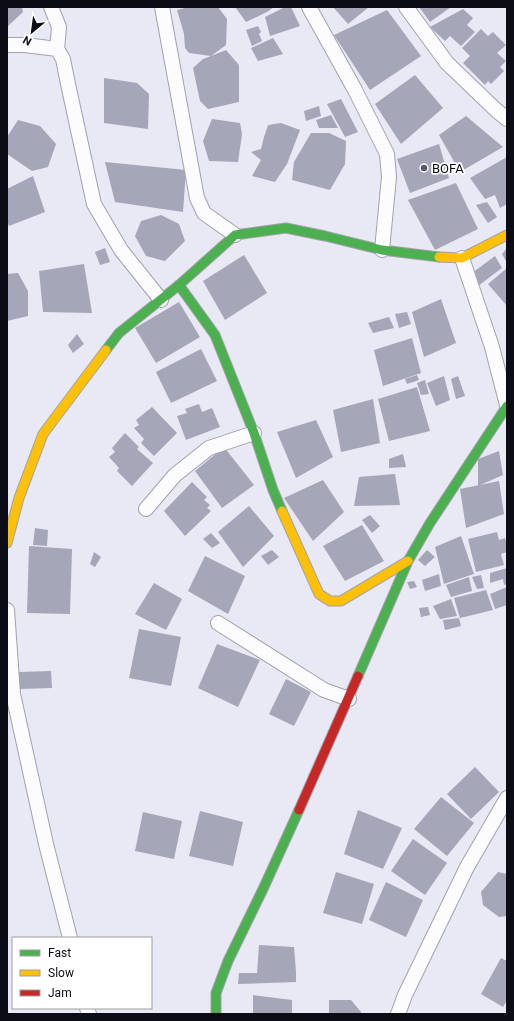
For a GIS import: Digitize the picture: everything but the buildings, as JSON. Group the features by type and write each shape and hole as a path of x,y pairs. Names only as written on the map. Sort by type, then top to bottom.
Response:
{"street":[{"path":"51,7 59,27 57,49 63,58 94,204 121,250 161,300"},
{"path":"162,7 197,198 204,213 235,235"},
{"path":"309,7 355,90 387,154 389,177 382,250"},
{"path":"406,7 447,63 507,119"},
{"path":"7,45 25,45 57,49"},
{"path":"7,543 19,498 43,434 119,332 179,285 235,235 286,228 382,250 433,257 462,258 507,235"},
{"path":"216,1014 216,993 228,961 268,880 349,699 408,560 430,523 507,405 492,347 462,258"},
{"path":"179,285 215,335 254,433 273,490 319,594 330,601 341,601 408,560"},
{"path":"146,509 175,475 208,448 254,433"},
{"path":"7,610 13,694 46,844 70,937"},
{"path":"218,623 324,690 349,699"},
{"path":"398,1014 405,995 467,867 507,798"}],"traffic: fast":[{"path":"106,350 119,333 179,285 235,235 286,228 382,250 439,257"},
{"path":"179,285 215,335 254,433 273,490 282,511"},
{"path":"358,676 408,561 430,523 507,406"},
{"path":"216,1014 216,993 228,961 299,810"}],"traffic: slow":[{"path":"439,257 462,258 507,235"},
{"path":"7,543 19,498 43,434 106,350"},
{"path":"282,511 319,594 330,601 341,601 408,561"}],"traffic: jam":[{"path":"299,810 358,676"}],"place":[{"name":"BOFA","path":"424,168"}]}
